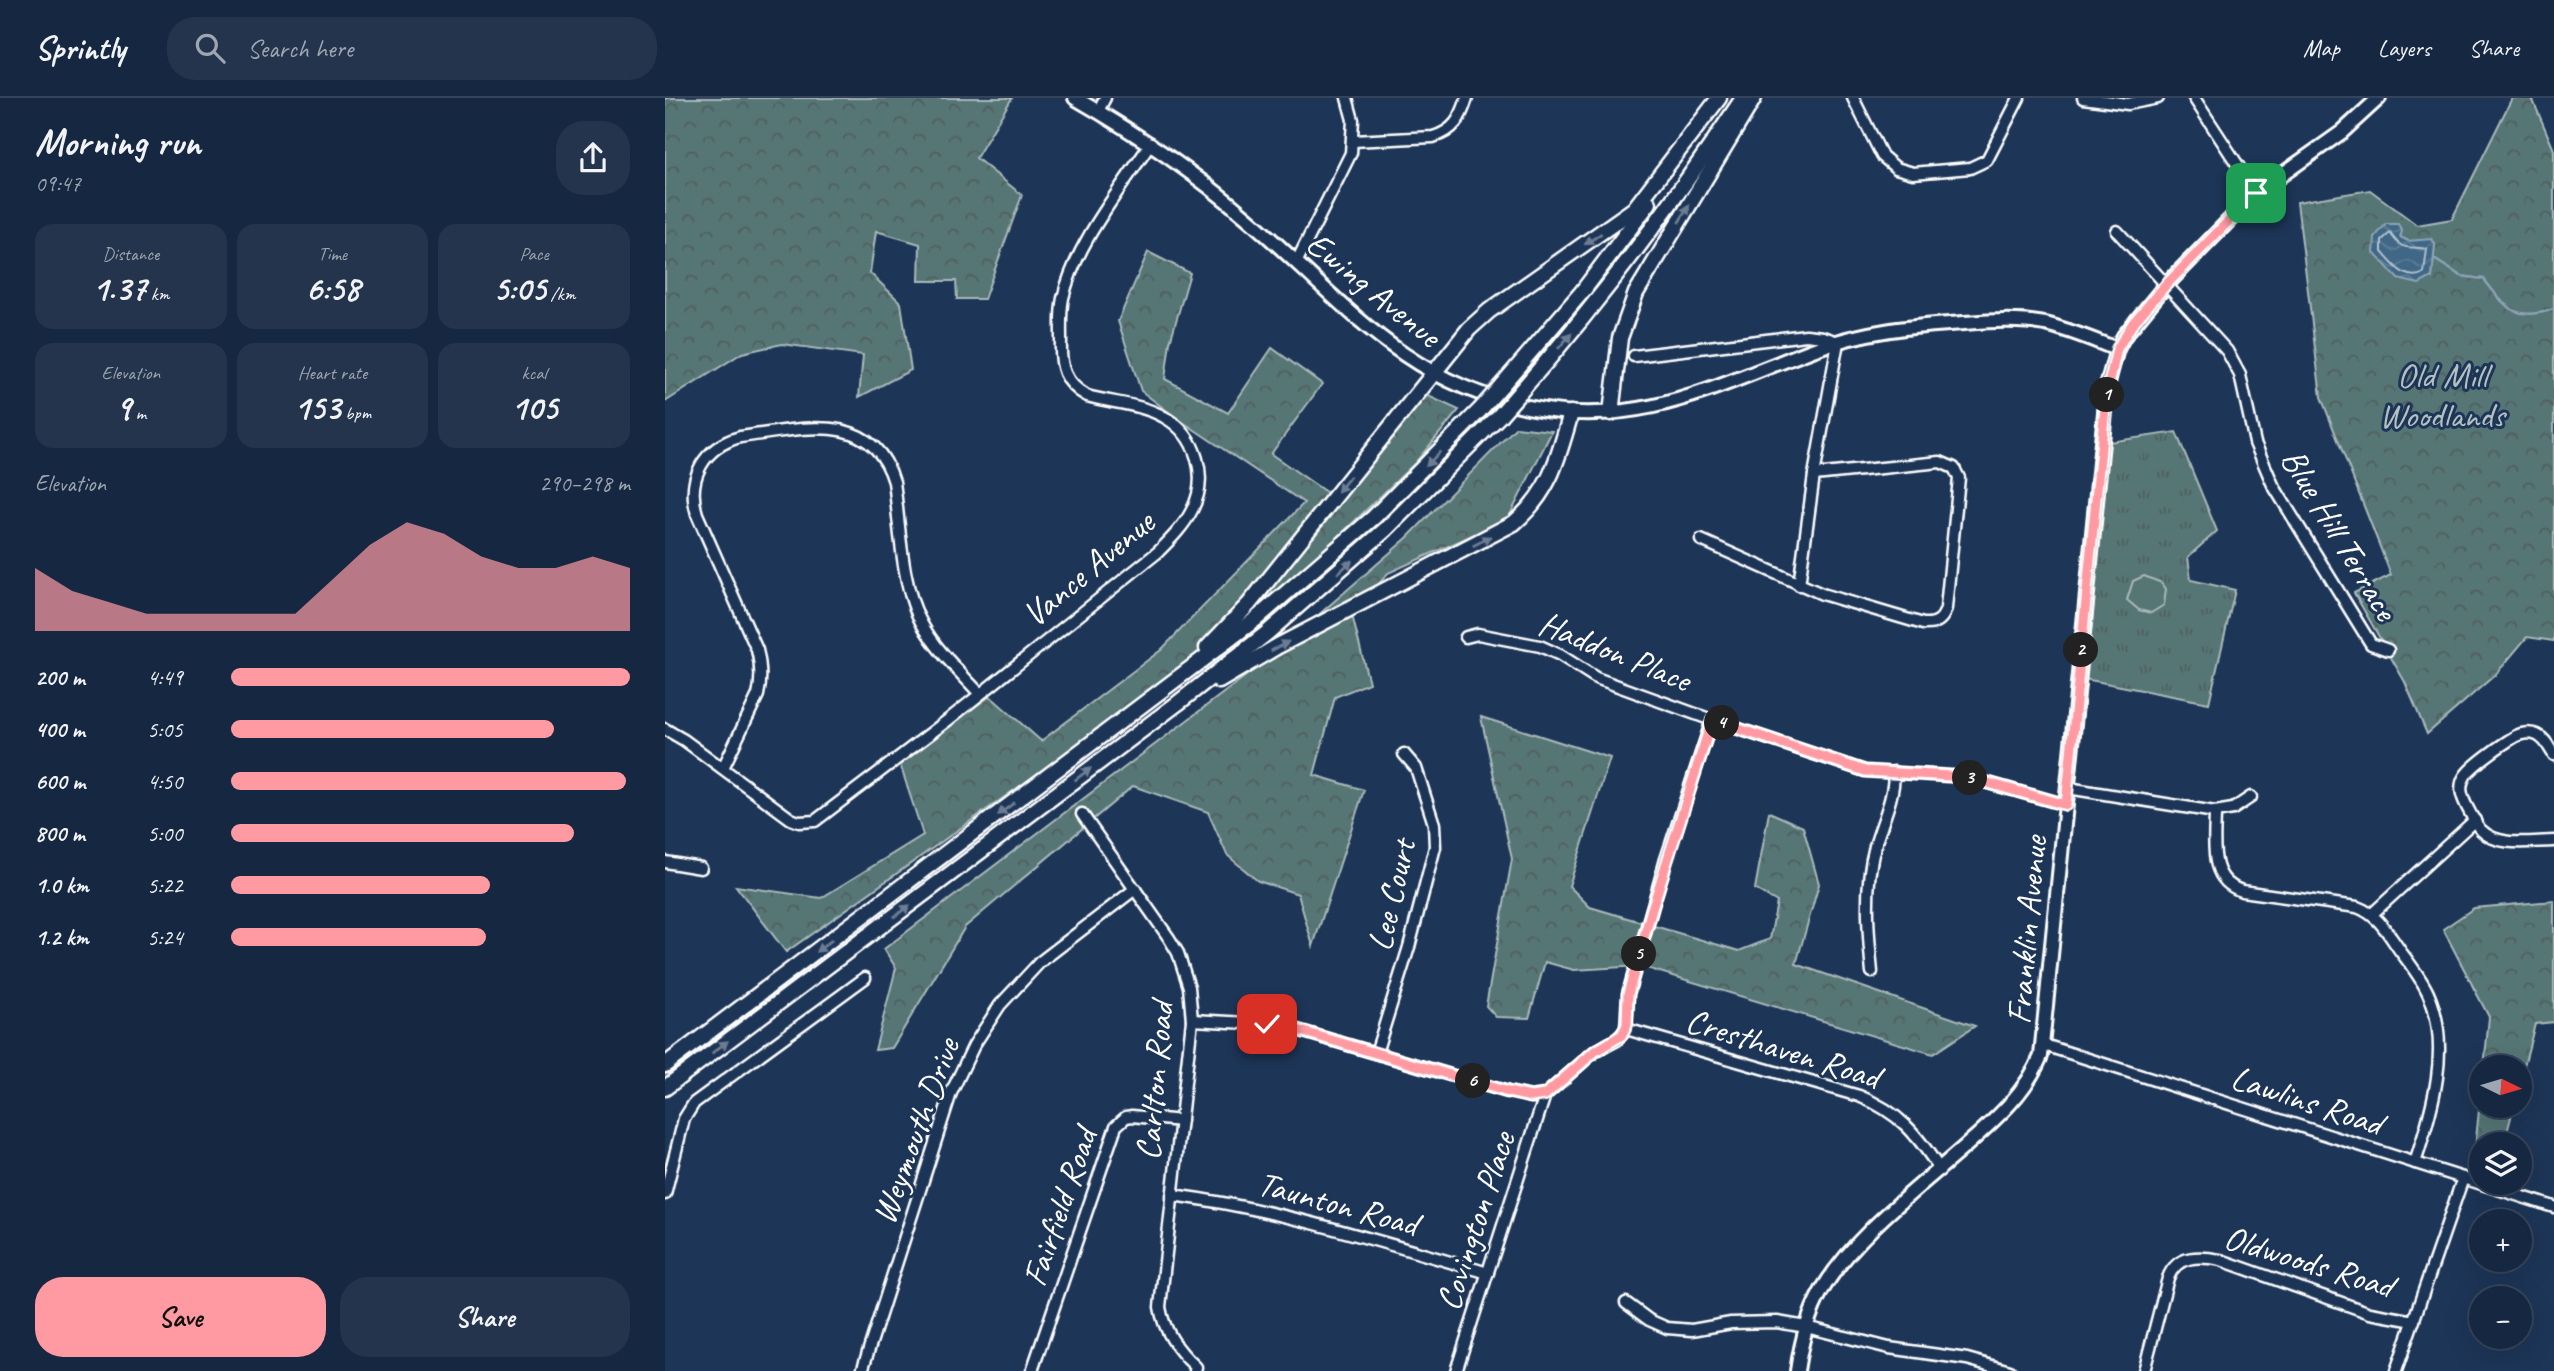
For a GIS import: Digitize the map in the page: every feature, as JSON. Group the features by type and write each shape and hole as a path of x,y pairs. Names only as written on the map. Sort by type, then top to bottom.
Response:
{"highway":[{"path":"1158,695 1243,611 1460,339 1489,311 1634,209 1720,98"},
{"path":"665,1065 1158,695 1256,619 1335,552 1420,473 1549,331 1621,242 1720,98"},
{"path":"665,1088 1178,703 1292,613 1354,559 1424,493 1499,416 1576,327 1635,253 1743,98"},
{"path":"1611,413 1620,338 1636,293 1754,98"},
{"path":"1178,703 1287,642 1514,523 1534,504 1549,482 1571,413"}],"main road":[{"name":"Ewing Avenue","path":"1075,98 1151,143 1246,216 1382,340 1433,373 1471,390 1528,407 1571,413 1611,413 1652,408 1695,396 1838,342 1913,326 2000,320 2033,323 2061,328 2117,349"},
{"name":"Franklin Avenue","path":"1797,1371 1807,1326 1822,1290 1846,1257 2010,1104 2035,1070 2044,1045 2108,382 2117,349 2133,323 2165,286 2256,193 2342,132 2379,98"}],"street":[{"path":"1098,111 1105,98"},
{"path":"1296,262 1346,167 1353,141 1353,120 1347,98"},
{"path":"1353,141 1442,135 1455,125 1467,98"},
{"path":"1853,98 1882,156 1896,168 1913,173 1979,165 1992,154 2019,98"},
{"path":"2083,98 2128,104 2158,98"},
{"path":"2194,98 2256,193"},
{"name":"Vance Avenue","path":"665,729 791,819 807,823 815,821 1158,552 1184,523 1197,498 1200,474 1189,440 1182,430 1172,421 1150,410 1096,398 1078,391 1066,377 1060,360 1062,302 1074,264 1151,143"},
{"name":"Blue Hill Terrace","path":"2117,231 2227,351 2240,375 2255,443 2273,485 2371,644 2388,650"},
{"name":"Ewing Avenue","path":"1635,356 1806,335 1838,342"},
{"path":"1799,585 1814,475 1838,342"},
{"path":"723,768 758,695 761,684 760,663 757,650 697,514 693,494 697,472 709,453 728,440 740,436 837,428 862,437 879,451 894,482 908,582 916,612 932,640 980,694"},
{"path":"1701,540 1799,585 1872,610 1923,624 1936,623 1946,608 1959,478 1954,468 1941,462 1814,475"},
{"name":"Haddon Place","path":"1466,637 1478,634 1539,646 1560,655 1596,678 1865,771 1967,777 2066,805"},
{"path":"1626,1029 1628,994 1666,859 1712,720"},
{"path":"2554,755 2543,739 2530,733 2517,736 2469,772 2462,783 2461,791 2479,829 2496,839 2554,841"},
{"name":"Lee Court","path":"1376,1053 1409,947 1435,847 1434,824 1416,768 1404,754"},
{"path":"1873,972 1870,949 1870,868 1890,803 1894,772"},
{"path":"2068,788 2215,812 2233,809 2251,797"},
{"path":"2215,812 2215,860 2221,879 2233,888 2357,907 2372,914 2380,921 2419,977 2429,995 2437,1027 2438,1068 2415,1163"},
{"name":"Carlton Road","path":"1082,814 1178,953 1189,987 1192,1020 1160,1307 1161,1318 1170,1338 1198,1370"},
{"path":"2372,914 2475,820"},
{"path":"665,862 701,868"},
{"name":"Weymouth Drive","path":"862,1371 951,1093 974,1045 1000,1005 1040,962 1135,889"},
{"path":"665,1194 684,1119 694,1103 865,978"},
{"path":"1192,1020 1287,1027 1520,1095 1545,1095"},
{"name":"Covington Place","path":"1456,1371 1545,1095 1594,1052 1616,1040 1626,1029"},
{"name":"Cresthaven Road","path":"1626,1029 1878,1104 1899,1118 1913,1132 1940,1170"},
{"name":"Lawlins Road","path":"2044,1045 2554,1207"},
{"name":"Fairfield Road","path":"1032,1371 1116,1126 1126,1117 1132,1116 1181,1121"},
{"path":"2396,1371 2463,1178"},
{"name":"Taunton Road","path":"1172,1195 1241,1205 1294,1217 1488,1273"},
{"name":"Oldwoods Road","path":"2144,1371 2168,1278 2174,1266 2187,1258 2207,1257 2221,1260 2370,1313 2414,1321"},
{"path":"1626,1303 1656,1324 1679,1330 1754,1321 1807,1326 1877,1345 1967,1359 2010,1371"}],"green space":[{"path":"665,98 1012,98 976,158 1022,195 984,299 957,299 956,281 919,281 920,244 876,231 870,273 901,303 911,370 859,397 863,355 782,344 742,353 665,402"},
{"name":"Old Mill Woodlands","path":"2512,98 2532,98 2554,150 2554,641 2527,637 2496,674 2427,734 2405,682 2354,593 2391,575 2321,397 2297,202 2370,190 2417,225 2452,219","holes":["2386,224 2402,231 2400,237 2408,241 2432,240 2435,244 2432,277"]},
{"path":"1148,252 1190,273 1170,342 1165,379 1228,413 1272,348 1322,384 1271,454 1336,499 1426,395 1459,410 1415,463 1313,561 1113,720 786,952 736,886 821,898 923,835 899,761 990,696 1041,741 1161,650 1304,503 1141,391 1118,321"},
{"path":"1516,427 1552,431 1508,519 1388,573 1352,615 1369,683 1335,697 1314,775 1364,790 1313,946 1298,894 1258,881 1227,855 1208,812 1133,786 965,927 892,1048 875,1050 896,968 884,949 1263,663 1407,538"},
{"path":"2176,432 2217,531 2188,557 2191,580 2235,590 2209,703 2079,678 2102,443"},
{"path":"2144,576 2162,583 2166,589 2164,605 2151,613 2139,610 2127,600 2133,581"},
{"path":"1481,717 1610,758 1569,886 1590,907 1739,951 1770,939 1777,902 1755,889 1769,812 1803,827 1819,884 1796,964 1975,1026 1933,1054 1640,966 1574,970 1545,962 1529,1018 1496,1017 1486,1006 1512,859"},
{"path":"2554,901 2554,1022 2535,1024 2527,1055 2485,1055 2489,1017 2443,929 2474,908"},
{"path":"2478,1118 2511,1118 2507,1132 2477,1132"}],"water":[{"path":"2386,224 2398,224 2402,231 2400,237 2408,241 2432,239 2435,244 2432,277 2419,284 2398,279 2374,253 2375,237"}],"waterway":[{"path":"2434,259 2461,276 2484,279 2513,310 2530,314 2554,309"}],"route":[{"path":"1267,1024 1287,1027 1508,1092 1531,1097 1545,1095 1594,1052 1616,1040 1626,1029 1628,994 1666,859 1712,720 1865,771 1967,777 2066,805 2106,397 2112,363 2133,323 2165,286 2256,193"}]}
